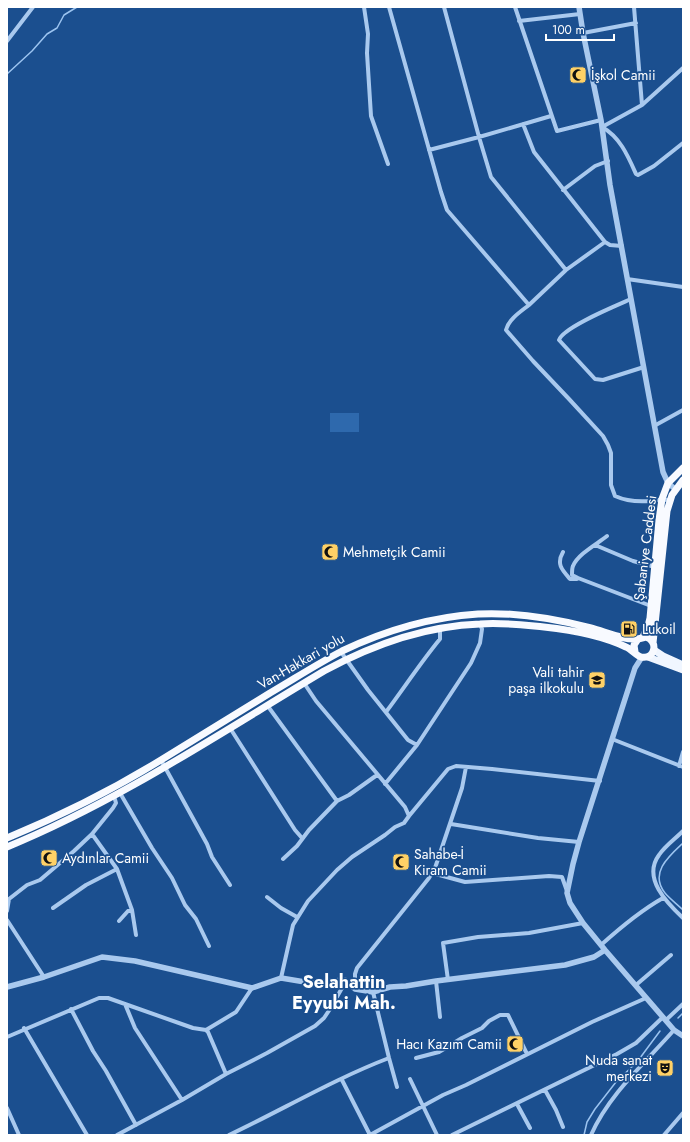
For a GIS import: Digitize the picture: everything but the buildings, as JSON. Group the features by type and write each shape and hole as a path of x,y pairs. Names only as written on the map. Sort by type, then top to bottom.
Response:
{"highway":[{"name":"Şabaniye Caddesi","path":"640,638 648,626 659,520 666,499 668,483 683,468"},
{"path":"7,847 45,831 117,794 346,658 394,641 440,628 480,624 510,624 589,634 635,652 637,655 645,657 651,655 654,646 666,499 683,480"},
{"name":"Van-Hakkari yolu","path":"7,838 111,789 341,652 391,631 439,619 479,614 511,615 558,620 628,639 640,638"},
{"path":"557,629 558,620"},
{"path":"391,631 394,641"},
{"path":"635,652 634,645 640,638 649,638 654,646"}],"main road":[{"path":"654,646 663,656 683,665"},
{"path":"645,657 683,670"}],"street":[{"path":"7,41 33,7"},
{"path":"364,7 368,34 366,53 372,116 388,164"},
{"path":"389,7 447,210 529,305"},
{"path":"444,7 479,138 492,177 566,270"},
{"path":"515,7 557,131 601,120"},
{"path":"579,7 601,120 608,161 610,185 663,472 668,483 675,489"},
{"path":"634,7 642,105"},
{"path":"519,21 580,14"},
{"path":"583,33 636,23"},
{"path":"602,127 642,105 683,68"},
{"path":"429,150 479,138 552,116"},
{"path":"523,124 534,152 604,242 610,245 622,246"},
{"path":"602,127 615,136 628,157 636,174 638,175 654,166 683,143"},
{"path":"563,190 595,166 608,161"},
{"path":"604,242 566,270 514,317 507,324 506,330 532,361 602,436 608,445 611,453 611,484 615,496 628,501 666,499"},
{"path":"627,279 683,287"},
{"path":"631,299 597,314 570,329 560,336 560,340 595,379 603,380 644,367"},
{"path":"654,426 683,410"},
{"path":"607,536 586,552 572,566 572,575 651,606"},
{"path":"595,545 633,561 655,567"},
{"path":"562,552 559,558 559,564 564,573 570,579 578,578"},
{"path":"385,784 417,745 471,663 480,643 482,629 480,624"},
{"path":"386,712 427,655 440,640 440,628"},
{"path":"341,652 408,740 417,745"},
{"path":"567,893 573,864 635,668 635,652"},
{"path":"635,668 645,657"},
{"path":"304,682 316,701 405,808 409,816"},
{"path":"267,705 337,801"},
{"path":"230,728 295,830 302,838"},
{"path":"612,739 681,767 683,752"},
{"path":"160,760 212,857 230,885"},
{"path":"281,978 293,925 308,901 337,870 352,857 395,827 404,823 448,769 456,766 600,781"},
{"path":"356,989 355,974 358,968 432,873 440,857 462,788 466,768"},
{"path":"283,858 297,846 302,838 337,801 368,783 377,775"},
{"path":"7,911 9,900 27,885 40,880 92,834 113,808 116,803 117,794"},
{"path":"117,794 172,878 185,905 196,919 209,946"},
{"path":"451,824 538,838 580,842"},
{"path":"683,831 659,855 655,863 654,871 655,882 663,898 683,918"},
{"path":"92,834 117,869 132,910 136,935"},
{"path":"53,908 86,885 117,869"},
{"path":"432,873 465,882 549,876 562,877 570,903 583,923 664,1019 674,1030 683,1036"},
{"path":"267,897 281,908 297,917"},
{"path":"7,987 44,977 102,957 135,961 252,988 281,978 311,983 344,980 356,989 373,992 390,987 565,965 594,957 626,923 645,908 663,898"},
{"path":"119,921 128,911 132,910"},
{"path":"7,920 44,977"},
{"path":"448,980 443,943 478,937 529,933 583,923"},
{"path":"636,985 671,955"},
{"path":"117,1135 315,1026 324,1018 330,1009 342,988 344,980"},
{"path":"436,981 440,1017"},
{"path":"7,1036 99,998 108,998 193,1028 206,1030 236,1012 252,988"},
{"path":"373,992 397,1086"},
{"path":"342,1080 370,1135 443,1095 646,998"},
{"path":"125,1004 135,1028 182,1100"},
{"path":"452,1135 596,1066 636,1042 683,1004"},
{"path":"71,1009 93,1051 136,1125"},
{"path":"416,1058 439,1052 482,1028 489,1021 500,1015 508,1015 527,1054"},
{"path":"24,1028 87,1135"},
{"path":"206,1030 226,1074"},
{"path":"591,1135 598,1120 615,1095 674,1030"},
{"path":"229,1135 334,1082 342,1080 389,1058"},
{"path":"410,1079 437,1135"},
{"path":"545,1090 564,1127"},
{"path":"517,1104 530,1128"},
{"path":"7,1108 9,1118 19,1135"},
{"path":"664,1135 683,1112"}],"shaded area":[{"path":"330,413 359,413 359,432 330,432"}],"waterway":[{"path":"7,74 32,51 47,34 57,28 64,15 77,7"},
{"path":"683,843 667,859 660,872 659,879 665,893 683,910"},
{"path":"678,1018 683,1013"},
{"path":"584,1135 587,1122 595,1109 616,1082 637,1062 660,1031"}],"place":[{"name":"İşkol Camii","path":"578,75"},
{"name":"Mehmetçik Camii","path":"330,552"},
{"name":"Lukoil","path":"629,629"},
{"name":"Vali tahir paşa ilkokulu","path":"597,680"},
{"name":"Aydınlar Camii","path":"49,858"},
{"name":"Sahabe-İ Kiram Camii","path":"401,862"},
{"name":"Hacı Kazım Camii","path":"515,1044"},
{"name":"Nuda sanat merkezi","path":"665,1068"}],"district":[{"name":"Selahattin Eyyubi Mah.","path":"344,992"}]}
